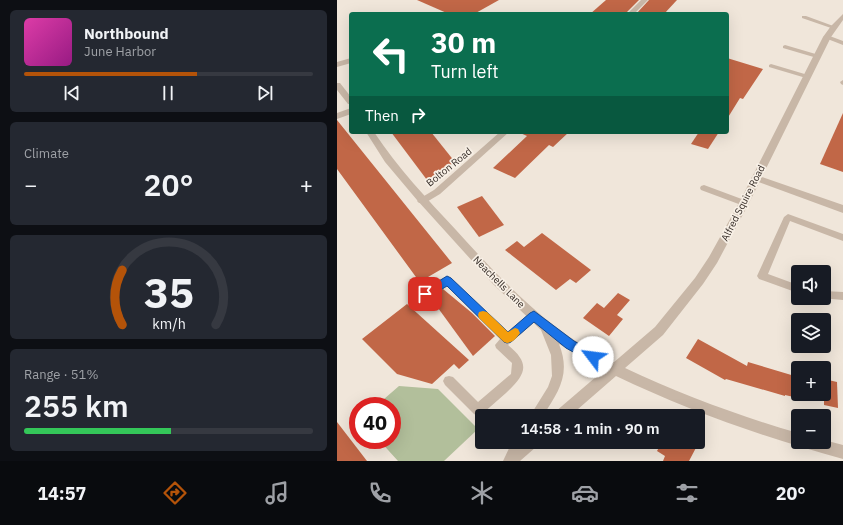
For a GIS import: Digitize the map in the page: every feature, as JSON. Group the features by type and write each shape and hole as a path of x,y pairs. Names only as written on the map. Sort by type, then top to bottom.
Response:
{"street":[{"path":"632,12 645,0"},
{"name":"Alfred Squire Road","path":"568,409 659,331 699,281 744,203 827,37 833,27 843,16"},
{"path":"827,37 843,43"},
{"path":"337,65 349,61"},
{"path":"337,85 349,100"},
{"path":"337,116 349,112"},
{"name":"Neachells Lane","path":"371,134 404,180 499,284 544,325 570,344 615,370 761,430 791,438"},
{"name":"Bolton Road","path":"422,201 437,192 503,134"},
{"path":"756,178 843,209"},
{"path":"540,409 556,384 559,358 552,338 544,325"},
{"path":"509,461 515,449"},
{"path":"509,461 523,449"},
{"path":"831,449 843,452"}],"lane":[{"path":"804,17 833,27"},
{"path":"785,46 817,56"},
{"path":"771,66 807,76"},
{"path":"704,188 744,203"},
{"path":"791,286 762,276 788,216 843,238"},
{"path":"413,302 447,280 507,339"},
{"path":"831,295 843,296"},
{"path":"449,382 478,410 515,377 518,369 518,363 516,359 501,345 534,316"}],"green space":[{"path":"399,386 438,389 475,426 475,432 444,461 398,461 387,449 401,449 401,397 386,397"}],"building":[{"path":"417,0 499,0 478,12 444,12"},
{"path":"606,0 639,0 627,12 592,12"},
{"path":"649,0 677,0 666,12 638,12"},
{"path":"729,59 763,69 743,99 740,98 729,116"},
{"path":"843,113 843,172 820,164"},
{"path":"337,120 452,263 428,277 435,282 424,288 337,169"},
{"path":"392,134 433,134 455,162 427,180"},
{"path":"522,134 567,134 553,147 549,145 515,178 493,168 527,136"},
{"path":"698,134 718,134 708,149 691,144"},
{"path":"482,196 504,225 479,237 457,207"},
{"path":"542,233 591,270 576,283 570,279 556,290 505,250 517,241 524,247"},
{"path":"443,289 472,313 495,336 473,356 430,297"},
{"path":"618,293 630,300 617,315 623,319 609,336 583,318 597,303 604,308"},
{"path":"407,304 469,360 459,369 454,364 432,384 397,374 362,339"},
{"path":"698,339 747,366 748,362 791,375 791,396 726,379 725,380 686,358"},
{"path":"831,381 837,382 838,408 824,405 824,401 831,401"},
{"path":"337,422 349,438 349,449 358,449 367,461 337,461"},
{"path":"658,449 695,449 689,461 663,461 665,456 657,451"}],"slow traffic":[{"path":"483,315 507,339 515,333"}],"route":[{"path":"425,294 447,280 507,339 534,316 570,344 593,357"}]}
